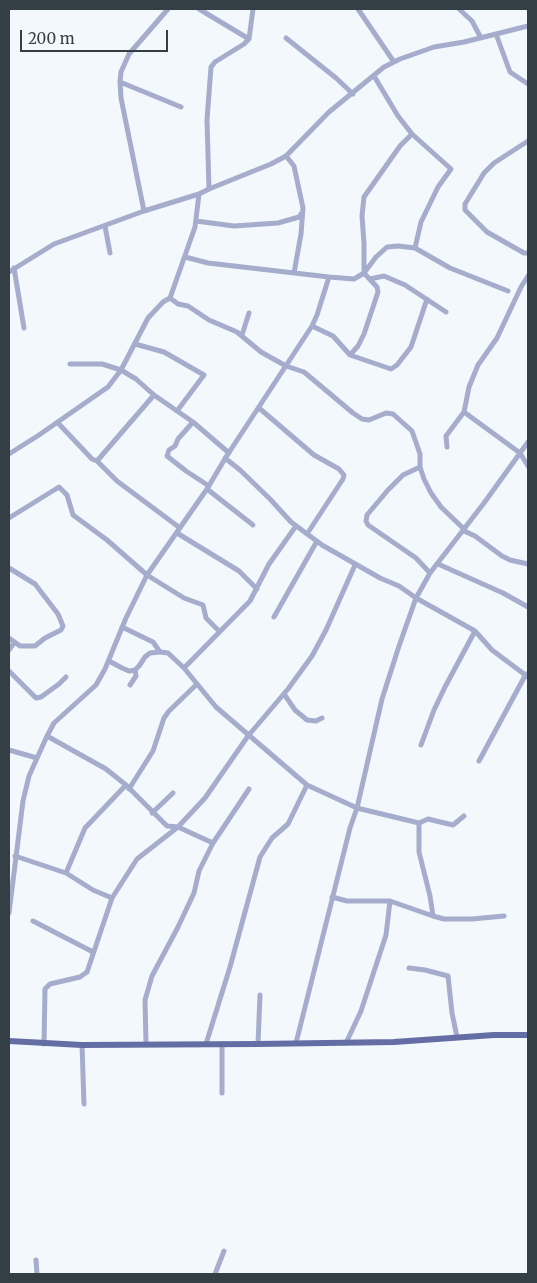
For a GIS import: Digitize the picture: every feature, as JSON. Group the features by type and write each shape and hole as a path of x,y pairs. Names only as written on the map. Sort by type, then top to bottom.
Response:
{"main road":[{"path":"9,1041 82,1045 346,1043 528,1035"}],"street":[{"path":"144,211 121,98 121,72 129,54 168,9"},
{"path":"199,9 249,39"},
{"path":"209,189 207,120 211,67 215,62 249,39 253,9"},
{"path":"358,9 394,62"},
{"path":"459,9 472,21 481,38"},
{"path":"24,328 11,270 54,244 144,211 199,194 286,156 329,112 384,67 394,62 434,47 528,26"},
{"path":"496,34 510,72 528,84"},
{"path":"286,38 353,94"},
{"path":"374,76 398,116 412,134 451,169 438,187 421,222 415,248"},
{"path":"120,82 181,107"},
{"path":"350,355 358,346 364,334 378,292 377,287 364,273 362,216 364,197 400,146 412,134"},
{"path":"528,141 494,163 484,173 465,204 465,210 487,232 524,253 528,253"},
{"path":"286,156 294,166 303,208 301,234 294,273"},
{"path":"9,454 108,388 121,370 148,318 163,302 170,298 196,221 199,194"},
{"path":"196,221 234,226 278,223 299,217 302,214"},
{"path":"105,226 110,253"},
{"path":"185,257 208,263 329,278 354,279 364,273 376,257 387,247 398,246 415,248 450,268 508,291"},
{"path":"370,280 384,276 405,285 446,312"},
{"path":"447,447 446,436 464,412 469,387 478,365 497,338 528,276"},
{"path":"9,914 15,856 25,793 29,776 47,736 54,723 96,685 109,661 122,627 147,576 208,488 225,458 312,326 318,315 329,278"},
{"path":"170,298 178,304 188,306 209,320 242,335 261,352 286,366 304,372 352,413 362,419 370,420 386,413 393,414 412,432 420,454 420,467 424,479 441,507 464,530 502,556 528,564"},
{"path":"312,326 332,336 350,355 391,369 411,347 427,299"},
{"path":"242,335 249,314"},
{"path":"135,344 164,352 204,374 177,411"},
{"path":"70,364 102,364 121,370 193,422 229,453"},
{"path":"97,462 154,395"},
{"path":"259,408 314,455 344,475 307,534"},
{"path":"464,412 520,453 528,466"},
{"path":"193,422 178,439 175,446 169,450 168,456 253,525"},
{"path":"58,423 92,459 117,481 178,530 239,571 257,588"},
{"path":"296,1043 332,897 357,808 382,699 416,598 430,573 528,442"},
{"path":"225,458 240,470 296,526 316,541 355,565 365,568 380,578 400,586 416,598 475,631 492,650 527,676 479,761"},
{"path":"420,467 403,475 367,515 366,521 368,525 416,558 430,573"},
{"path":"9,518 59,487 67,496 73,515 107,540 147,576 184,598 203,605 206,618 219,631"},
{"path":"184,668 250,601 269,564 296,526"},
{"path":"274,617 316,541"},
{"path":"438,564 503,593 528,607"},
{"path":"44,1044 45,989 50,984 84,975 87,972 112,898 137,859 178,827 205,798 248,736 284,694 312,656 326,630 355,565"},
{"path":"9,568 35,584 58,614 64,626 61,630 45,638 35,646 25,647 14,643 9,638"},
{"path":"122,627 153,642 160,652"},
{"path":"422,745 441,695 475,631"},
{"path":"150,653 153,642"},
{"path":"9,650 14,643"},
{"path":"109,661 122,668 135,670 150,653 168,653 184,668 196,685 216,707 307,785 357,808 419,823 428,819 453,825 464,816"},
{"path":"130,685 136,676 135,670"},
{"path":"9,671 36,698 41,697 66,677"},
{"path":"66,873 85,828 127,787 153,750 164,718 196,685"},
{"path":"284,694 295,710 308,720 322,718"},
{"path":"47,736 106,769 167,826 178,827 213,843"},
{"path":"9,750 37,758"},
{"path":"206,1044 230,967 260,857 272,838 288,824 307,785"},
{"path":"146,1044 145,1000 152,976 190,902 199,871 213,843 249,789"},
{"path":"152,813 173,793"},
{"path":"419,823 420,852 433,916"},
{"path":"15,856 66,873 93,890 112,898"},
{"path":"332,897 347,901 390,901 444,919 504,916"},
{"path":"346,1043 361,1011 386,935 390,901"},
{"path":"33,921 93,952"},
{"path":"408,968 448,976 457,1037"},
{"path":"258,1044 260,995"},
{"path":"222,1044 222,1093"},
{"path":"82,1045 84,1104"},
{"path":"215,1274 224,1250"},
{"path":"36,1260 37,1274"}]}
